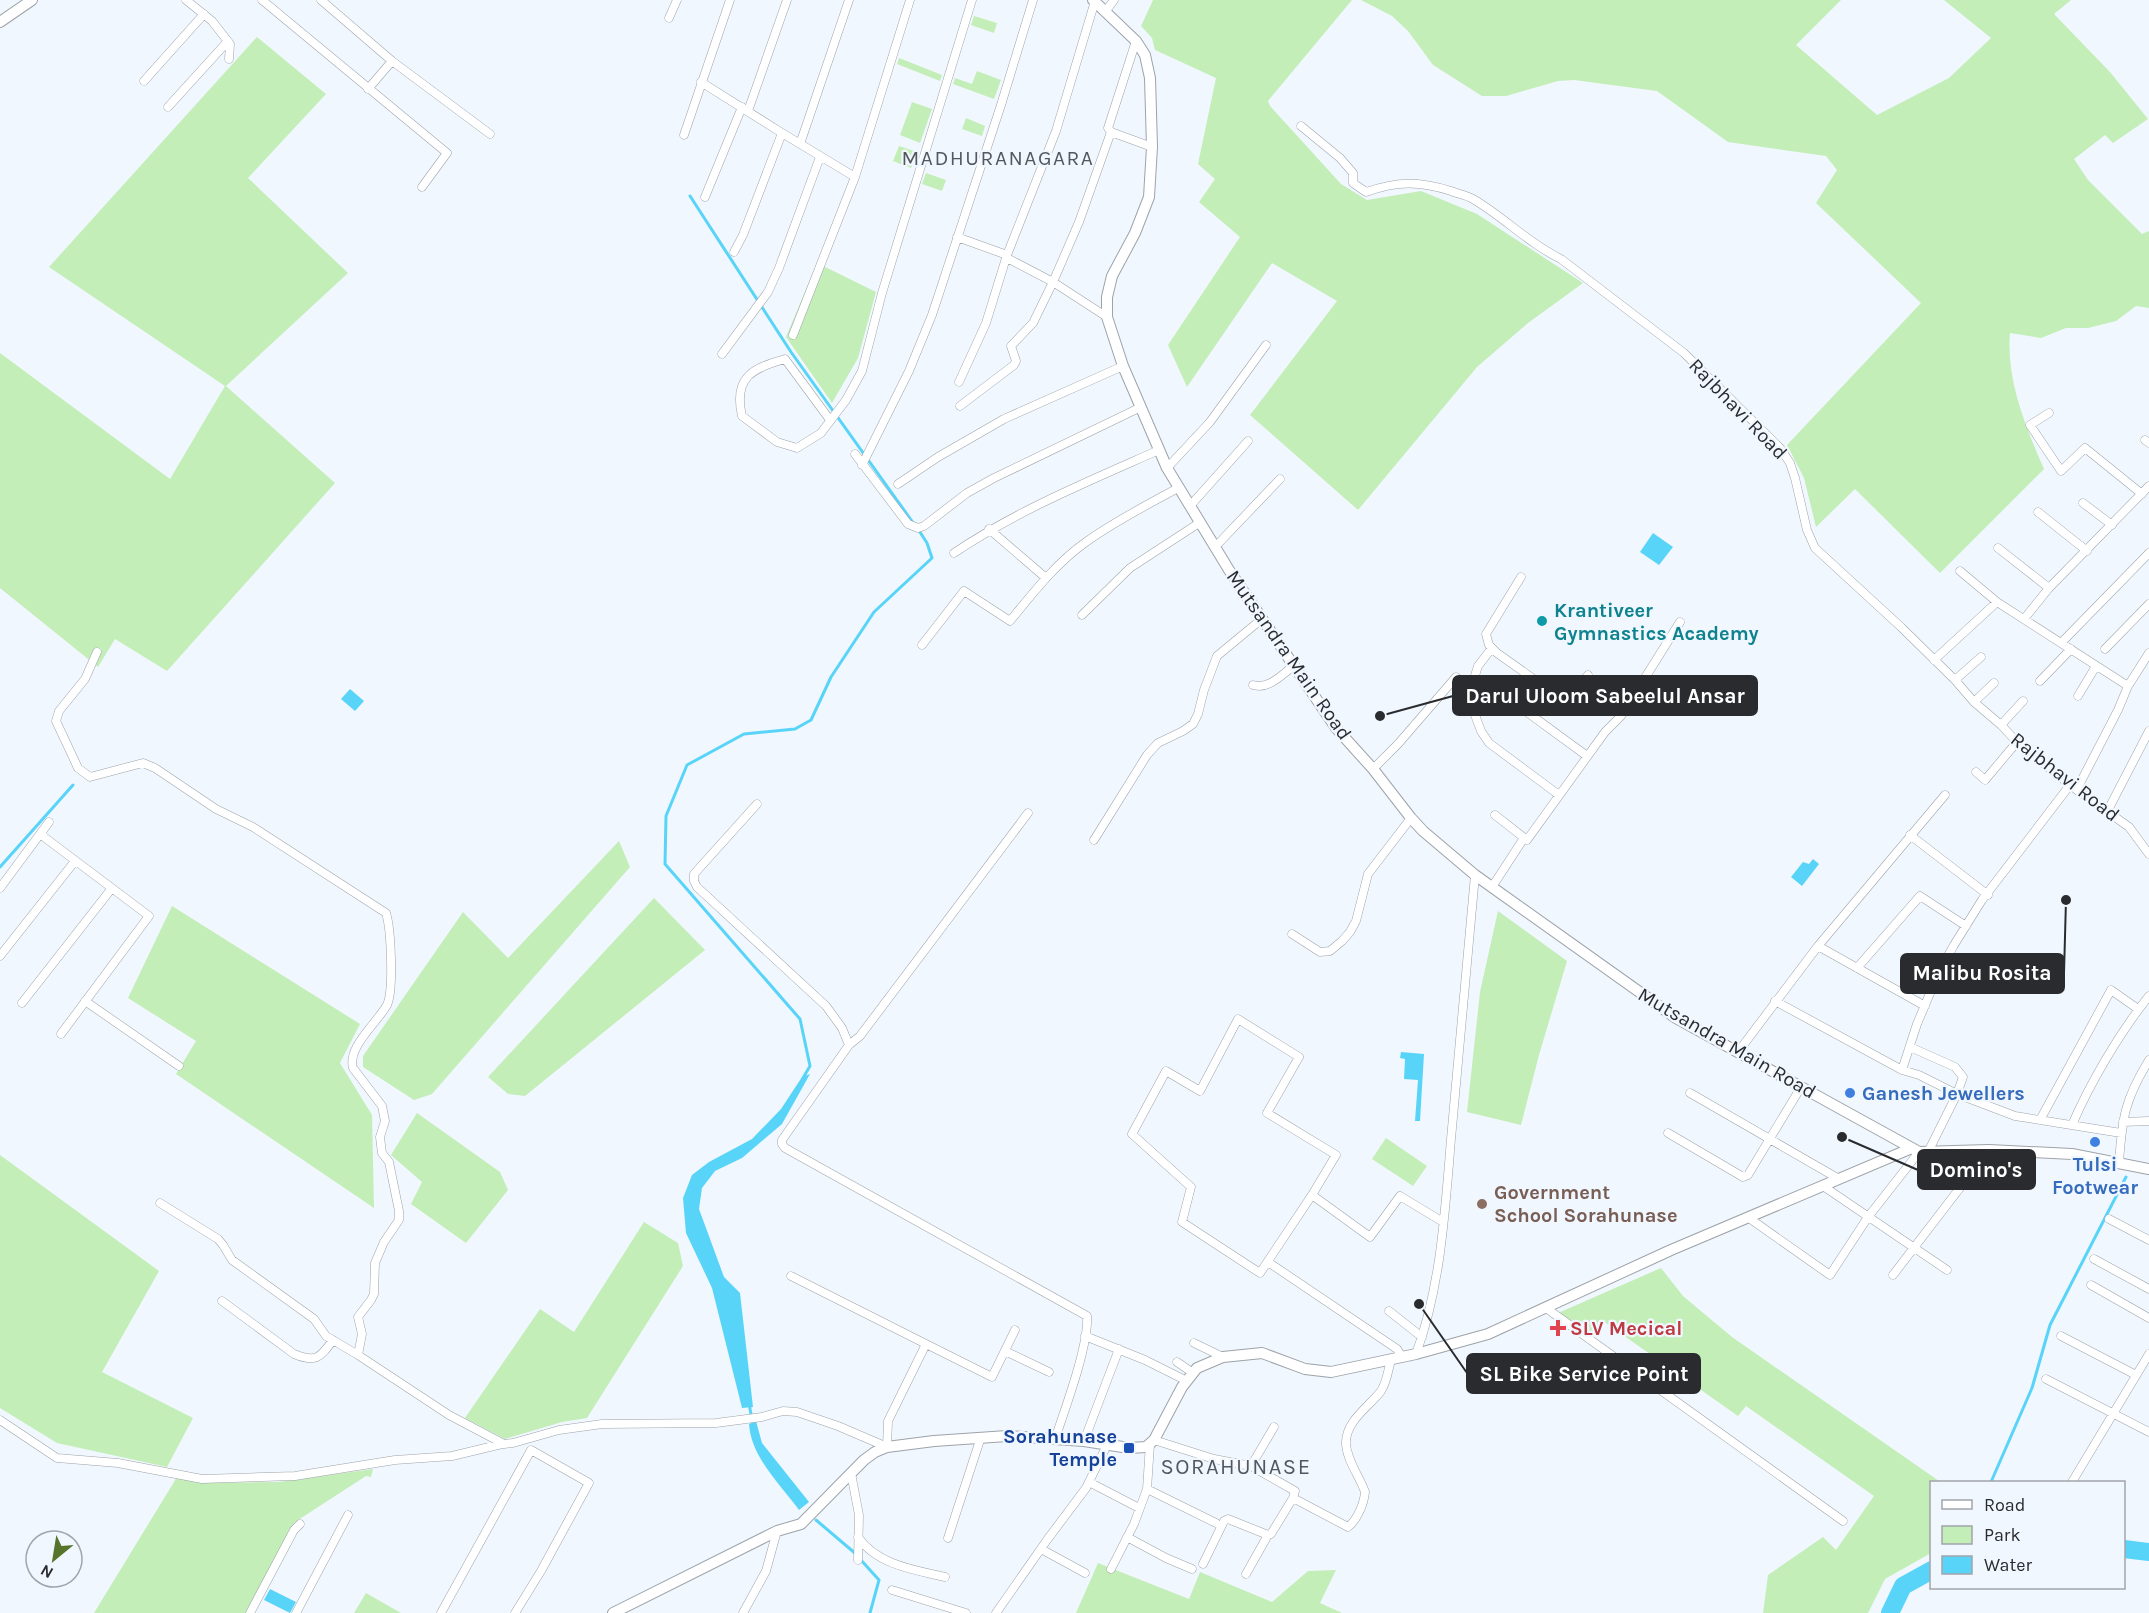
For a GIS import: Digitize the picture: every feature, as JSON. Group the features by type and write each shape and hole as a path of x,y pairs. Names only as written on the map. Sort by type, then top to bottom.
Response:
{"street":[{"path":"0,22 32,0"},
{"path":"186,0 212,21 228,41 230,44 229,59"},
{"path":"262,0 447,153 422,187"},
{"path":"321,0 392,61 490,134"},
{"path":"669,18 677,0"},
{"path":"684,135 730,0"},
{"path":"705,197 745,109 787,0"},
{"path":"800,144 849,0"},
{"path":"793,334 855,177 910,0"},
{"path":"830,420 785,359 758,366 743,382 738,402 742,416 777,442 797,448 820,433 846,400 862,371 882,293 972,0"},
{"path":"862,465 909,371 932,315 1033,0"},
{"path":"1105,12 1114,0"},
{"path":"959,382 986,323 1007,257 1056,131 1094,1"},
{"name":"Mutsandra Main Road","path":"1094,1 1136,41 1149,66 1152,147 1149,197 1135,233 1112,276 1107,297 1107,317 1122,366 1139,408 1178,488 1336,728 1373,769 1423,831 1475,875 1676,1018 1920,1150"},
{"path":"144,81 204,14"},
{"path":"168,107 228,41"},
{"path":"1136,41 1130,66 1108,128 1111,132 1152,147"},
{"path":"368,89 392,61"},
{"path":"701,82 855,177"},
{"name":"Rajbhavi Road","path":"1301,126 1340,158 1353,173 1353,183 1366,192 1382,186 1408,182 1427,183 1471,198 1546,252 1561,259 1684,353 1780,448 1796,478 1807,530 1815,548 2017,742 2073,787 2129,827 2149,854"},
{"path":"960,406 1014,365 1016,361 1011,346 1033,323 1053,282 1079,222 1111,132"},
{"path":"734,252 743,235 782,133"},
{"path":"722,354 768,292 820,157"},
{"path":"957,237 1007,257 1053,282 1107,317"},
{"path":"1167,468 1210,422 1266,345"},
{"path":"898,484 938,457 1004,419 1122,366"},
{"path":"855,454 908,524 918,528 924,526 967,493 994,478 1139,408"},
{"path":"2049,413 2030,425 2061,471 2085,448 2142,494"},
{"path":"1190,506 1248,441"},
{"path":"954,553 989,530 1074,487 1159,450"},
{"path":"1215,547 1280,479"},
{"path":"2024,619 2049,588 2149,486"},
{"path":"922,645 964,591 1010,621 1046,578 1084,543 1178,488"},
{"path":"2083,502 2112,525"},
{"path":"2038,512 2087,550"},
{"path":"1082,615 1130,568 1199,523"},
{"path":"989,530 1046,578"},
{"path":"1998,548 2049,588"},
{"path":"2061,643 2149,553"},
{"path":"1960,571 1997,602 2128,686"},
{"path":"1521,577 1486,634 1489,645 1566,702 1588,675"},
{"path":"1934,660 1997,602"},
{"path":"2105,649 2149,604"},
{"path":"1094,840 1147,755 1158,743 1193,724 1217,656 1263,618"},
{"path":"1494,815 1527,840 1605,732 1621,716 1680,622"},
{"path":"1492,648 1478,666 1473,682 1475,715 1481,731 1489,743 1559,795"},
{"path":"2040,681 2071,649"},
{"path":"97,652 86,679 59,711 56,721 78,768 90,777 142,764 156,768 216,809 253,827 386,913 389,925 391,990 387,1004 355,1049 351,1061 353,1068 382,1106 385,1121 380,1137 382,1153 389,1162 399,1220 379,1251 375,1263 374,1294 358,1317 362,1334 358,1355"},
{"path":"1902,1070 1917,1024 1939,972 1966,926 1982,900 2042,821 2073,787 2118,710 2128,686 2149,653"},
{"path":"1955,680 1981,657"},
{"path":"1253,685 1266,686 1295,665"},
{"path":"2078,696 2096,666"},
{"path":"1373,769 1398,744 1456,677"},
{"path":"1974,702 1994,683"},
{"path":"2001,725 2023,701"},
{"path":"1520,707 1587,756"},
{"path":"2107,812 2149,731"},
{"path":"1976,772 1985,780 2017,742"},
{"path":"1738,1052 1818,946 1945,795"},
{"path":"757,804 694,874 694,880 697,886 826,1006 842,1028 849,1045"},
{"path":"1028,813 860,1036 849,1045 782,1140 782,1144 785,1148 1087,1316 1085,1336 1055,1439"},
{"path":"1292,934 1320,952 1330,951 1342,941 1356,921 1368,874 1411,818"},
{"path":"0,888 49,822"},
{"path":"40,834 149,916 61,1034"},
{"path":"1910,835 1988,895"},
{"path":"1492,887 1524,838"},
{"path":"0,956 75,861"},
{"path":"0,870 8,877"},
{"path":"1416,1354 1432,1302 1443,1222 1475,875"},
{"path":"22,1003 112,888"},
{"path":"1857,968 1920,896 1966,926"},
{"path":"1818,946 1925,1006"},
{"path":"2040,1120 2111,990 2138,1009"},
{"path":"2072,1125 2085,1097 2138,1009 2149,996"},
{"path":"85,1001 179,1066"},
{"path":"1775,1001 1902,1070 1919,1075 1957,1094 2015,1116 2121,1133"},
{"path":"1238,1019 1299,1057 1267,1113 1336,1155 1268,1262 1260,1273 1182,1222 1191,1187 1132,1134 1166,1071 1200,1090 1238,1019"},
{"path":"1749,1218 1830,1275 1868,1217 1920,1150 1957,1094 1963,1077 1955,1067 1910,1047"},
{"path":"2120,1163 2121,1133 2130,1096 2149,1060"},
{"path":"1668,1133 1743,1177 1751,1171 1802,1087"},
{"path":"1690,1093 1839,1179"},
{"path":"2123,1122 2149,1121"},
{"path":"613,1613 777,1531 801,1524 851,1473 875,1452 887,1447 1007,1436 1084,1441 1129,1448 1146,1447 1152,1442 1197,1368 1223,1357 1262,1353 1305,1369 1325,1372 1352,1369 1488,1334 1671,1251 1839,1179 1920,1150 1989,1150 2072,1154 2149,1169"},
{"path":"1893,1275 1989,1150"},
{"path":"1823,1186 1947,1270"},
{"path":"1312,1196 1370,1237 1400,1196 1443,1222"},
{"path":"160,1203 218,1239 232,1260 314,1319 326,1336 448,1415 504,1444"},
{"path":"2109,1219 2149,1240"},
{"path":"2094,1259 2149,1289"},
{"path":"1268,1262 1397,1349 1396,1358 1381,1390 1359,1414 1348,1435 1346,1445 1365,1492 1365,1499 1354,1521 1348,1527 1293,1498"},
{"path":"791,1276 992,1377 1015,1330"},
{"path":"2091,1285 2149,1318"},
{"path":"222,1301 294,1354 304,1358 315,1359 322,1355 333,1340"},
{"path":"1546,1308 1843,1521"},
{"path":"1389,1311 1422,1337"},
{"path":"1085,1336 1190,1377"},
{"path":"2061,1336 2136,1375"},
{"path":"1194,1343 1223,1357"},
{"path":"887,1447 888,1421 927,1344"},
{"path":"1084,1441 1119,1349"},
{"path":"1005,1351 1049,1372"},
{"path":"2073,1481 2149,1354"},
{"path":"1177,1362 1190,1377"},
{"path":"2046,1379 2149,1432"},
{"path":"0,1420 57,1458 118,1463 202,1479 296,1476 395,1460 452,1456 559,1430 602,1424 716,1424 783,1412 797,1412 838,1425 887,1447"},
{"path":"1251,1466 1274,1427"},
{"path":"948,1538 981,1437"},
{"path":"1152,1442 1214,1459 1251,1466 1292,1488 1295,1493 1293,1498 1274,1532 1268,1535 1246,1574"},
{"path":"1112,1569 1147,1489 1152,1442"},
{"path":"996,1613 1089,1482 1107,1445"},
{"path":"441,1613 531,1450 589,1483 541,1571 515,1613"},
{"path":"851,1473 859,1515 858,1555"},
{"path":"1089,1482 1139,1508"},
{"path":"1147,1489 1216,1523"},
{"path":"296,1613 348,1515"},
{"path":"1203,1564 1226,1519 1268,1535"},
{"path":"250,1613 294,1530 300,1524"},
{"path":"742,1613 766,1571 777,1531"},
{"path":"858,1537 863,1545 888,1562 945,1577"},
{"path":"1127,1537 1192,1569"},
{"path":"1041,1549 1085,1573"},
{"path":"892,1590 966,1613"}],"green space":[{"path":"1153,0 1352,0 1268,101 1270,106 1341,184 1367,200 1421,191 1477,214 1583,283 1528,323 1477,367 1358,510 1250,415 1337,301 1272,263 1187,387 1168,345 1240,237 1199,202 1215,179 1198,164 1216,78 1155,50 1152,38 1141,26"},
{"path":"1361,0 1841,0 1796,45 1877,115 1949,78 1991,38 1944,0 2071,0 2054,14 2110,72 2148,119 2113,143 2105,135 2074,159 2088,180 2142,234 2149,231 2149,308 2136,306 2116,321 2088,328 2066,328 2041,338 2010,333 2011,368 2018,402 2044,469 1940,573 1855,489 1816,527 1804,478 1787,445 1921,303 1816,203 1837,170 1826,156 1728,142 1657,91 1574,80 1558,81 1506,96 1482,96 1433,65 1408,31 1392,16"},
{"path":"974,16 997,23 994,33 971,25"},
{"path":"257,37 326,94 248,178 348,273 226,386 335,483 167,671 115,639 98,667 0,588 0,353 170,479 225,386 49,267"},
{"path":"899,58 942,75 940,81 897,64"},
{"path":"977,71 1001,80 994,99 953,84 955,78 972,84"},
{"path":"912,102 932,109 920,143 900,135"},
{"path":"966,118 985,126 982,136 962,129"},
{"path":"899,146 917,152 911,168 893,161"},
{"path":"926,173 946,180 942,191 922,184"},
{"path":"817,263 876,292 858,358 832,403 786,337"},
{"path":"619,841 630,867 432,1094 414,1100 363,1067 363,1056 463,912 508,958"},
{"path":"654,898 705,950 525,1096 508,1094 488,1077"},
{"path":"172,906 360,1024 340,1063 372,1115 374,1208 176,1074 196,1041 128,998"},
{"path":"1498,911 1567,961 1521,1125 1467,1112 1480,992"},
{"path":"417,1113 500,1172 508,1190 466,1243 411,1204 422,1182 391,1155"},
{"path":"1386,1138 1427,1166 1413,1186 1372,1159"},
{"path":"0,1155 159,1271 102,1372 193,1418 167,1467 57,1443 0,1408"},
{"path":"644,1222 678,1243 683,1266 587,1418 562,1422 505,1439 465,1418 540,1309 574,1332"},
{"path":"1661,1268 1683,1296 1732,1337 1939,1481 1930,1481 1930,1554 1885,1579 1868,1613 1763,1613 1768,1575 1823,1537 1836,1550 1874,1496 1746,1406 1738,1416 1603,1321 1592,1332 1558,1313"},
{"path":"373,1469 371,1477 366,1476 295,1522 247,1613 94,1613 177,1477 210,1483 278,1482"},
{"path":"1098,1563 1189,1599 1200,1572 1272,1602 1308,1571 1336,1570 1320,1603 1342,1613 1076,1613"},
{"path":"366,1593 401,1613 354,1613"}],"water":[{"path":"1653,533 1673,547 1659,565 1640,552"},
{"path":"350,689 364,701 355,711 341,699"},
{"path":"1813,859 1819,864 1802,886 1791,877 1803,862 1809,864"},
{"path":"1401,1052 1424,1054 1420,1121 1415,1121 1418,1080 1404,1079 1405,1059 1400,1058"},
{"path":"810,1074 782,1124 742,1158 715,1171 702,1188 699,1209 724,1277 740,1293 753,1407 742,1408 712,1288 686,1233 683,1198 692,1175 709,1162 752,1139 781,1109 802,1077"},
{"path":"756,1421 762,1443 809,1502 799,1510 768,1470 755,1448 749,1424"},
{"path":"270,1589 296,1602 290,1613 264,1600"}],"waterway":[{"path":"690,196 791,352 914,524"},
{"path":"803,1078 810,1066 800,1019 665,864 666,816 687,765 744,734 795,729 811,720 831,677 874,612 932,558 927,543 918,529"},
{"path":"0,867 73,785"},
{"path":"1991,1481 2032,1388 2050,1325 2126,1177"},
{"path":"749,1403 753,1426"},
{"path":"816,1520 856,1554"},
{"path":"2125,1549 2149,1552"},
{"path":"860,1559 879,1580 870,1613"},
{"path":"1890,1613 1903,1586 1930,1571"}],"place":[{"name":"Krantiveer Gymnastics Academy","path":"1542,621"},
{"name":"Darul Uloom Sabeelul Ansar","path":"1380,716"},
{"name":"Malibu Rosita","path":"2066,900"},
{"name":"Ganesh Jewellers","path":"1850,1093"},
{"name":"Domino's","path":"1842,1137"},
{"name":"Tulsi Footwear","path":"2095,1142"},
{"name":"Government School Sorahunase","path":"1482,1204"},
{"name":"SL Bike Service Point","path":"1419,1304"},
{"name":"SLV Mecical","path":"1558,1328"},
{"name":"Sorahunase Temple","path":"1129,1448"}],"district":[{"name":"MADHURANAGARA","path":"998,158"},
{"name":"SORAHUNASE","path":"1236,1467"}]}
